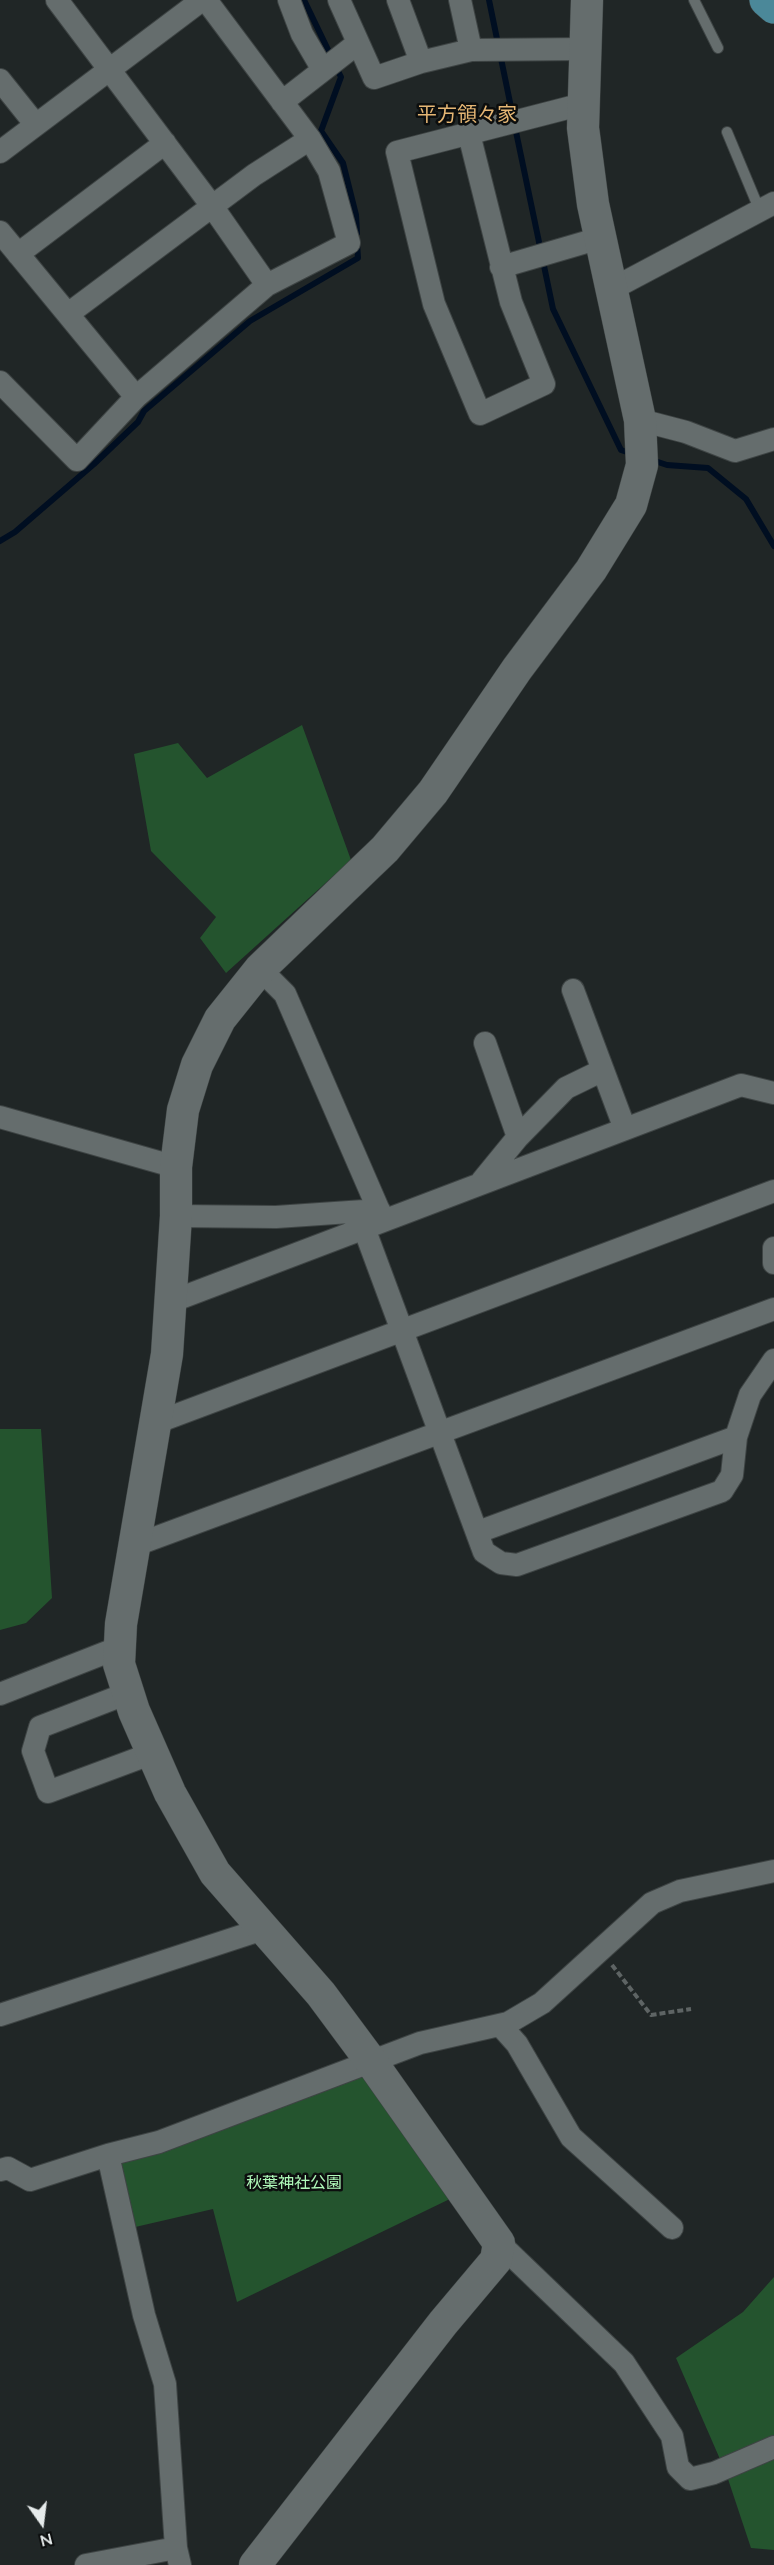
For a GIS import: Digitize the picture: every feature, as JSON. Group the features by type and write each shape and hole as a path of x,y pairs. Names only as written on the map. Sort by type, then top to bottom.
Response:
{"main road":[{"path":"766,0 774,7"}],"street":[{"path":"57,0 212,206 267,285"},
{"path":"0,152 204,0 310,139 329,171 349,243 267,285 136,397 77,460 0,382"},
{"path":"289,0 302,34 323,70"},
{"path":"339,0 374,78 421,62 471,50 585,49"},
{"path":"398,0 421,62"},
{"path":"460,0 471,50"},
{"path":"587,0 583,128 593,204 640,420 642,465 631,505 591,570 517,669 433,792 385,849 260,969 220,1019 197,1065 183,1110 176,1167 176,1216 167,1354 121,1624 120,1664 128,1694 170,1793 215,1873 321,1994 499,2243 624,2363 672,2436 678,2467 690,2479 714,2474 774,2447"},
{"path":"282,102 358,43"},
{"path":"0,80 36,124"},
{"path":"469,134 511,302 544,384 480,414 434,304 397,152 583,104"},
{"path":"68,314 254,175 310,139"},
{"path":"18,254 165,143"},
{"path":"612,289 767,208"},
{"path":"0,232 136,397"},
{"path":"501,267 600,238"},
{"path":"640,420 686,432 735,451 774,440"},
{"path":"260,969 285,994 375,1219 401,1332 484,1552 501,1563 517,1565 722,1491 732,1475 736,1437 750,1395 774,1360"},
{"path":"573,990 626,1129"},
{"path":"485,1043 518,1137"},
{"path":"481,1183 518,1137 566,1088 603,1070"},
{"path":"170,1302 375,1219 481,1183 741,1085 774,1093"},
{"path":"0,1117 176,1167"},
{"path":"155,1423 774,1191"},
{"path":"176,1216 375,1219"},
{"path":"774,1248 774,1263"},
{"path":"133,1546 774,1309"},
{"path":"478,1532 736,1437"},
{"path":"0,1694 120,1647"},
{"path":"128,1694 40,1727 33,1751 48,1792 153,1753"},
{"path":"0,2170 8,2168 30,2180 108,2155 159,2142 370,2060 420,2043 508,2023 542,2004 600,1948 652,1904 680,1891 774,1872"},
{"path":"0,2015 263,1929"},
{"path":"500,2025 517,2044 571,2137 672,2228"},
{"path":"86,2565 178,2556 165,2384 144,2315 108,2155"},
{"path":"255,2565 443,2323 496,2259 499,2243"}],"lane":[{"path":"694,0 718,48"},
{"path":"727,132 767,208"}],"path":[{"path":"600,1948 651,2015 691,2008"}],"green space":[{"path":"302,725 351,860 226,973 200,938 216,917 151,851 134,754 178,743 207,778"},
{"path":"0,1429 41,1429 52,1598 26,1623 0,1630"},
{"name":"秋葉神社公園","path":"366,2068 456,2196 237,2302 213,2209 131,2228 117,2162"},
{"path":"774,2277 774,2550 751,2548 726,2473 676,2358 743,2312"}],"waterway":[{"path":"304,0 332,58"},
{"path":"489,0 513,117"},
{"path":"336,67 341,77 321,131 343,163 356,215 357,233"},
{"path":"515,127 553,309 621,450 633,454"},
{"path":"0,541 15,532 94,464 138,422 144,411 250,321 358,258 357,243"},
{"path":"652,460 667,465 708,468 746,499 774,546"}],"district":[{"name":"平方領々家","path":"467,115"}]}
